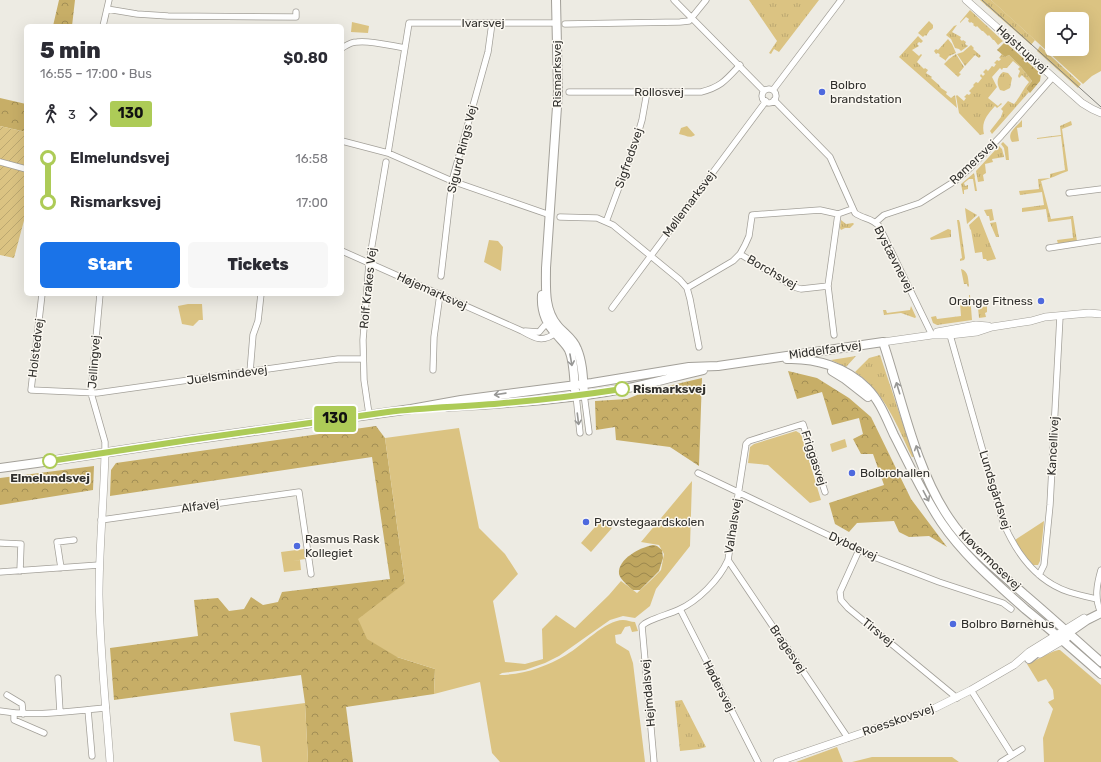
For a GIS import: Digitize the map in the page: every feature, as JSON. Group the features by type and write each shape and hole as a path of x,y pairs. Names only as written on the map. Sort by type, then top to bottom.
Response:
{"main road":[{"name":"Rismarksvej","path":"556,0 561,24 558,92 546,268 542,303 543,312 570,351 580,388"},
{"name":"Middelfartvej","path":"0,468 411,409 462,400 580,388 623,389 718,366 883,342"},
{"name":"Kløvermosevej","path":"883,342 918,453 935,494 949,518 965,539 1101,674"},
{"name":"Kløvermosevej","path":"748,361 791,359 817,362 836,368 854,377 867,388 878,402 927,498 941,522 958,545 982,570 1015,600 1064,636"},
{"path":"580,388 677,365 689,367"},
{"name":"Middelfartvej","path":"411,409 503,403 648,374 689,367 718,366"},
{"path":"1029,659 1087,620 1101,613"},
{"path":"1064,636 1092,661 1101,664"}],"street":[{"path":"103,24 109,0"},
{"path":"674,0 740,65 764,91"},
{"path":"773,90 842,0"},
{"name":"Højstrupvej","path":"966,0 1077,98 1087,106 1100,112"},
{"path":"691,17 705,1"},
{"path":"107,9 137,14 168,16 296,17 296,12"},
{"name":"Ivarsvej","path":"405,48 409,23 561,24 680,22 688,21 691,17"},
{"name":"Sigurd Rings Vej","path":"441,276 452,181 488,52 492,23"},
{"path":"344,47 357,42 366,42 405,48 388,153"},
{"name":"Rollosvej","path":"569,92 701,92 713,89 722,84 740,65"},
{"name":"Rømersvej","path":"876,222 884,215 920,203 955,181 1001,136 1053,77"},
{"path":"764,91 769,89 773,90"},
{"path":"773,90 776,95 774,100"},
{"path":"764,91 763,97 766,101 770,102 774,100"},
{"name":"Sigfredsvej","path":"606,222 635,144 642,120 647,92"},
{"path":"687,288 733,261 740,254 749,236 752,215 820,210 838,214 852,209 830,157 774,100"},
{"name":"Møllemarksvej","path":"612,308 766,101"},
{"path":"344,142 388,153 452,181 550,215"},
{"path":"0,162 24,168"},
{"name":"Rolf Krakes Vej","path":"370,414 363,359 363,340 369,263 386,162"},
{"path":"1069,194 1101,189"},
{"name":"Bystævnevej","path":"852,209 860,217 876,222 879,226 932,335"},
{"path":"834,335 828,286 838,214"},
{"path":"560,217 597,218 613,225 651,255 687,288 699,347"},
{"path":"1049,248 1101,240"},
{"name":"Højemarksvej","path":"344,252 535,338 540,339 550,337 555,328 544,326 539,332 522,331"},
{"name":"Borchsvej","path":"740,254 794,287 801,289 828,286"},
{"path":"433,370 434,337 440,294"},
{"name":"Holstedvej","path":"42,296 31,390 91,393"},
{"name":"Jellingvej","path":"100,296 91,393 105,442 105,452"},
{"path":"250,372 253,336 258,321 261,296"},
{"name":"Middelfartvej","path":"883,342 932,335 977,332 992,327 1031,321 1046,322 1101,309"},
{"name":"Middelfartvej","path":"1089,313 1101,314"},
{"name":"Kancellivej","path":"1039,575 1044,565 1050,504 1062,317"},
{"name":"Middelfartvej","path":"932,335 938,331 976,326 992,327"},
{"name":"Lundsgårdsvej","path":"950,335 1002,522 1011,541 1025,562 1039,575 1068,592 1097,600"},
{"name":"Juelsmindevej","path":"91,393 338,359 363,359"},
{"path":"580,388 589,432"},
{"path":"580,388 580,433"},
{"name":"Valhalsvej","path":"643,624 680,609 692,602 722,572 728,560 746,444 749,441 803,424"},
{"name":"Friggasvej","path":"803,424 825,492"},
{"path":"105,452 99,565 100,633 110,762"},
{"name":"Dybdevej","path":"698,473 859,550 903,569 1003,603 1012,609"},
{"name":"Alfavej","path":"101,520 299,492 311,574"},
{"path":"61,568 57,542 74,540"},
{"path":"0,543 21,544 20,571"},
{"name":"Tirsvej","path":"859,550 840,592 841,600 848,608 957,698"},
{"name":"Bragesvej","path":"728,560 848,738"},
{"path":"0,572 99,565"},
{"path":"1101,570 1097,586 1097,600 1101,613"},
{"name":"Hødersvej","path":"680,609 758,762"},
{"name":"Hejmdalsvej","path":"643,624 642,634 654,762"},
{"name":"Roesskovsvej","path":"1014,665 1029,652 1064,636"},
{"name":"Roesskovsvej","path":"777,762 935,708 957,698 1014,665 1029,659"},
{"path":"58,678 60,712"},
{"path":"971,690 1012,755"},
{"path":"7,695 22,704 23,714"},
{"path":"0,711 23,714 106,708"},
{"path":"88,710 92,756"},
{"path":"14,713 14,720 44,733"},
{"path":"1000,762 1022,749"}],"green space":[{"path":"59,0 75,0 72,24 53,24"},
{"path":"749,0 819,0 779,52 774,49 771,54 769,53 777,41"},
{"path":"980,0 991,0 1035,40 1031,45"},
{"path":"991,0 1101,0 1101,71 1092,76 1083,84 1052,56 1089,56 1089,12 1045,12 1045,49"},
{"path":"970,10 1003,41 998,45 989,35 988,36 971,22 970,23 968,21 969,19 966,17 960,23"},
{"path":"929,21 933,25 933,28 926,36 925,35 923,37 918,33"},
{"path":"352,22 369,26 368,33 351,32"},
{"path":"957,25 952,32 961,37 960,39 966,42 965,44 968,46 961,51 955,48 951,39 946,35 954,26"},
{"path":"918,36 923,41 921,43 919,42 917,44 919,46 912,50 919,56 921,54 922,55 917,62 924,69 925,68 928,70 926,73 947,92 946,94 951,98 955,95 957,108 899,57"},
{"path":"948,39 956,53 949,56 945,61 939,56 940,55 938,53 936,54 934,51 936,49 938,50"},
{"path":"1005,42 1041,74 1040,81 1030,93 1026,89 1032,81 1009,55 1005,57 997,50"},
{"path":"971,45 974,48 973,49 981,56 979,58 975,55 965,66 957,54 963,52"},
{"path":"1040,46 1045,51 1045,56 1051,56 1081,84 1078,88 1037,51"},
{"path":"956,54 964,67 959,73 961,74 958,77 944,64"},
{"path":"1002,54 1005,57 1009,55 1021,67 1032,81 1026,89 1029,92 992,134 990,131 1001,117 1003,111 1001,109 1008,101 1014,104 1029,82 1022,75 1019,78 1018,76 1020,71 1018,69 1020,67 1013,61 1007,68 1003,68 1002,70 1000,68 992,77 997,87 988,98 998,106 1001,103 1002,104 997,108 995,106 987,116 983,126 984,134 980,135 959,113 956,96 957,95 964,101 966,98 964,97 971,93 969,91 974,86 973,85 976,82 978,83 982,78 980,76 981,74 983,76 985,74 983,72 986,69 988,71 992,66 994,67 996,64 994,63 1001,59 999,58"},
{"path":"1003,72 1008,73 1012,78 1010,88 1004,91 1000,90 998,85 998,78"},
{"path":"0,98 24,104 24,132 0,126"},
{"path":"1022,120 1022,127 1017,128 1019,141 1012,142 1010,139 1011,133"},
{"path":"1071,121 1072,125 1062,129 1068,171 1048,179 1041,181 1051,219 1073,216 1077,241 1058,244 1057,240 1073,238 1071,219 1048,222 1046,209 1022,212 1022,208 1044,205 1042,192 1020,195 1019,191 1039,189 1038,179 1050,178 1050,174 1065,170 1061,136 1037,138 1061,135 1060,126"},
{"path":"0,126 24,132 24,220 14,258 0,255"},
{"path":"687,126 695,135 689,137 679,134 681,128"},
{"path":"1003,142 1008,147 1009,160 1006,160 1004,148 1001,144"},
{"path":"999,146 1002,149 1004,157 992,159 993,162 985,164 986,173 983,175 984,181 978,182 976,171"},
{"path":"974,173 977,191 975,191 973,179 969,179 964,183 965,186 968,185 968,189 964,190 963,194 961,184"},
{"path":"965,208 977,215 967,224"},
{"path":"992,209 994,220 990,221 989,216 987,216 984,210"},
{"path":"979,216 996,259 987,261 986,259 983,259 982,252 975,253 969,225"},
{"path":"841,220 846,224 854,224 850,228 841,230"},
{"path":"957,220 959,220 960,223 965,258 964,260 960,261 962,258"},
{"path":"996,222 999,237 996,237 990,223"},
{"path":"948,229 951,230 951,237 931,240 930,238"},
{"path":"489,240 498,241 503,247 501,271 484,262"},
{"path":"961,269 967,274 968,287 967,284 964,284"},
{"path":"969,295 972,320 937,325 933,323 931,317 936,316 937,319 961,316 960,303 969,301"},
{"path":"202,304 203,320 199,320 193,326 182,324 178,306"},
{"path":"911,306 916,317 915,318 901,313 884,315 883,310 886,310 887,313 910,310"},
{"path":"987,306 987,312 985,313 986,317 979,318 978,308"},
{"path":"880,355 914,457 912,457 889,410 874,389 855,372 869,358"},
{"path":"856,356 846,367 831,360"},
{"path":"788,371 817,378 849,398 871,417 911,499 947,547 929,536 909,537 899,532 894,521 857,523 849,532 835,524 829,503 884,485 873,454 861,454 853,439 863,434 859,418 832,425 822,392 797,399"},
{"path":"702,378 699,466 670,447 616,440 615,427 596,430 595,401 627,399 647,391"},
{"path":"376,426 385,438 405,583 397,657 435,669 434,694 346,707 353,762 308,762 305,703 301,675 114,700 110,648 198,636 194,600 218,598 229,611 244,609 251,597 263,605 278,602 282,592 390,579 372,457 110,496 111,470 116,463"},
{"path":"459,428 479,528 505,554 518,574 493,601 505,662 525,664 543,659 542,629 556,615 575,628 609,595 621,581 637,593 650,581 661,570 664,554 659,545 641,542 692,481 690,546 656,589 650,606 635,618 623,616 610,620 559,656 545,663 525,670 502,673 499,675 516,674 542,667 566,655 609,624 623,620 635,622 638,631 632,632 630,626 625,627 621,634 615,635 616,643 629,651 633,663 645,762 500,762 492,753 480,682 434,694 435,669 397,657 367,639 358,619 405,583 385,438"},
{"path":"796,431 801,434 821,500 810,503 768,465 748,463 750,447 754,444"},
{"path":"845,439 847,447 832,452 830,444"},
{"path":"94,466 93,490 0,505 0,478"},
{"path":"602,519 612,528 591,552 581,543"},
{"path":"1044,521 1040,561 1038,565 1033,565 1019,548 1015,540"},
{"path":"304,549 305,559 293,561 300,560 301,570 284,572 281,552"},
{"path":"1060,650 1101,685 1101,762 1044,762 1043,738 1053,709 1048,702 1054,699 1053,690 1046,679 1038,682 1027,664"},
{"path":"682,700 706,747 680,751 675,701"},
{"path":"305,703 308,762 262,762 260,746 234,741 230,713"},
{"path":"837,747 843,762 796,762"},
{"path":"872,757 952,757 959,762 852,762"}],"water":[{"path":"653,545 662,550 663,558 659,571 640,590 633,590 621,578 619,569 622,563 636,551"}],"tram line":[{"path":"982,0 1101,107"}],"bus line":[{"name":"130","path":"50,461 411,409 503,403 622,389"}],"place":[{"name":"Bolbro brandstation","path":"822,92"},
{"name":"Orange Fitness","path":"1041,301"},
{"name":"Rismarksvej","path":"622,389"},
{"name":"Elmelundsvej","path":"50,461"},
{"name":"Bolbrohallen","path":"852,473"},
{"name":"Provstegaardskolen","path":"586,522"},
{"name":"Rasmus Rask Kollegiet","path":"297,546"},
{"name":"Bolbro Børnehus","path":"953,624"}]}
